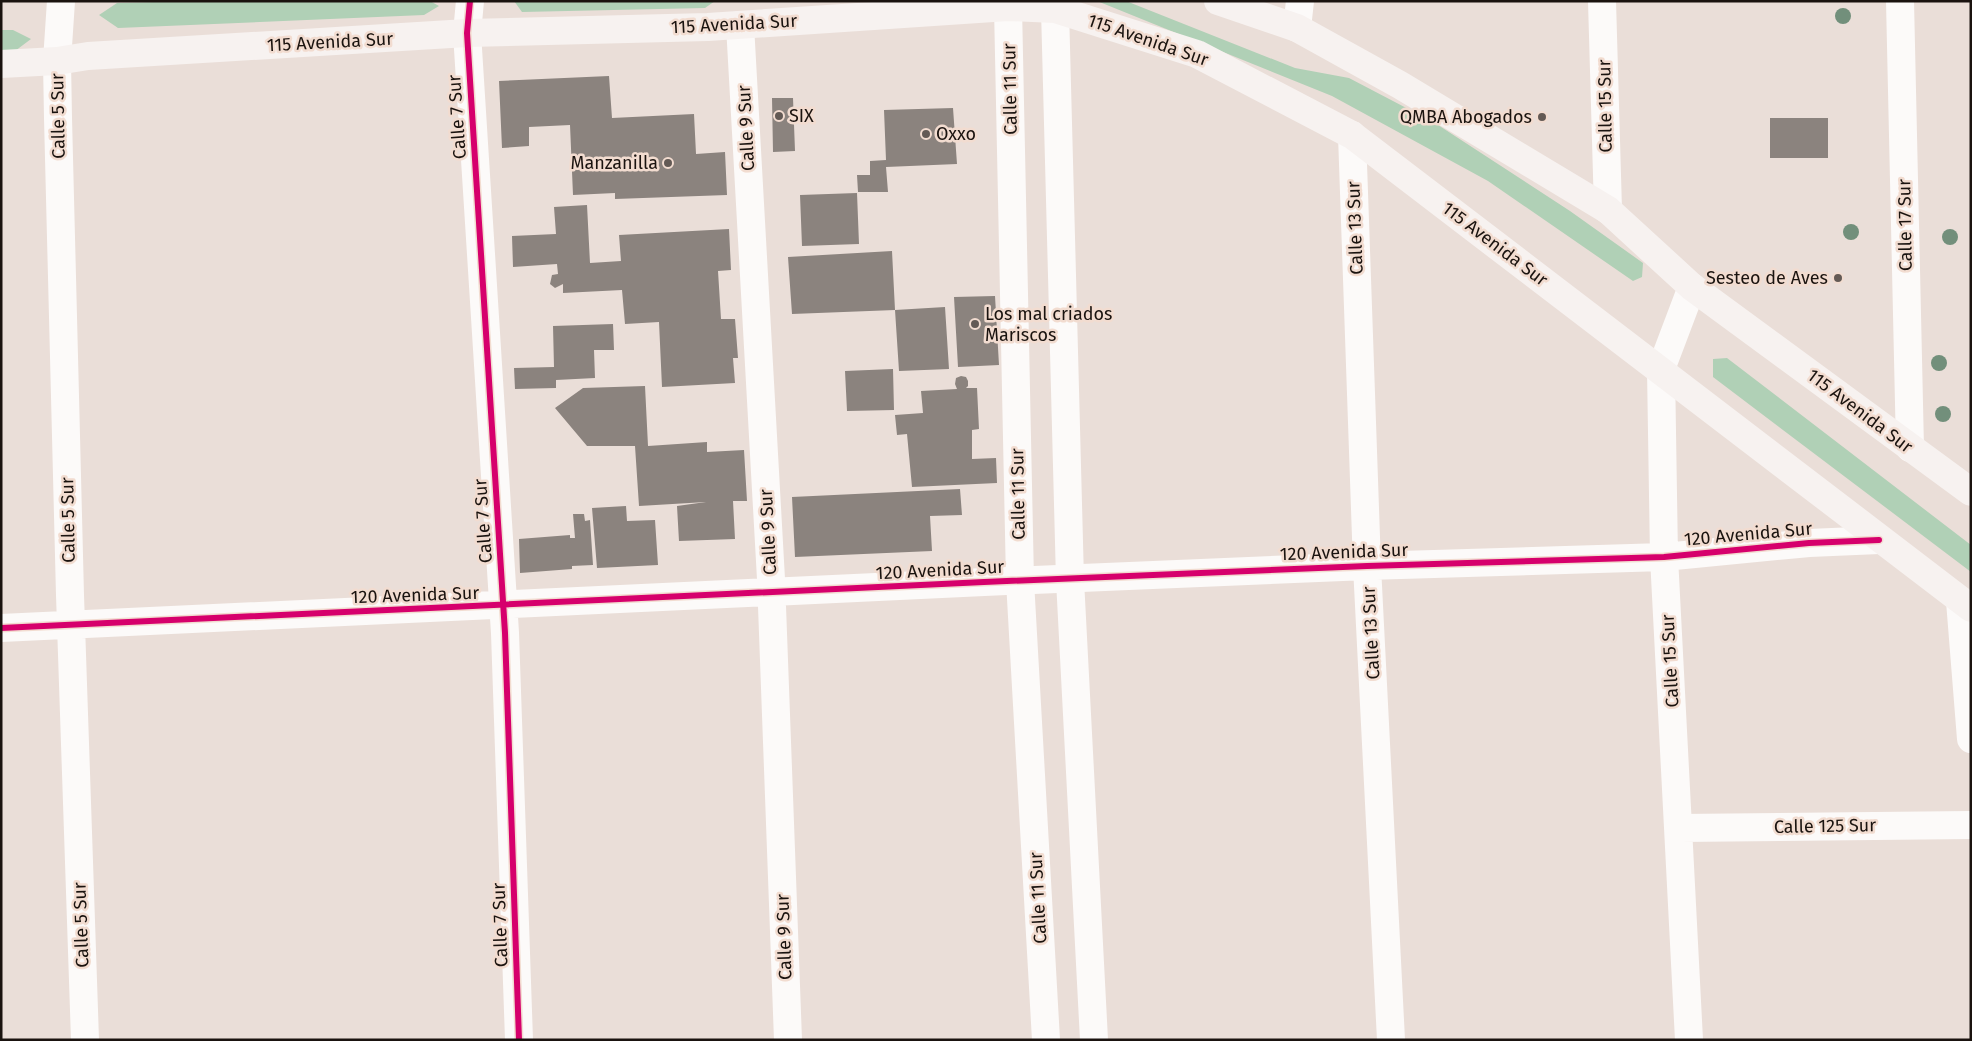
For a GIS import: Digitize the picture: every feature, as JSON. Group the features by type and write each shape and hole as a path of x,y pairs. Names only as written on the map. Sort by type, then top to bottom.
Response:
{"main road":[{"name":"115 Avenida Sur","path":"1218,1 1297,28 1400,84 1608,210 1692,287 1971,492"},
{"name":"115 Avenida Sur","path":"1,64 57,61 88,56 467,34 740,25 1008,7 1055,9 1197,54 1352,135 1661,369 1879,540 1965,604"}],"street":[{"name":"Calle 5 Sur","path":"61,1 57,61 71,625 85,1040"},
{"name":"Calle 7 Sur","path":"470,1 467,34 503,606 519,1040"},
{"path":"1297,28 1300,1"},
{"name":"Calle 15 Sur","path":"1602,1 1608,210"},
{"name":"Calle 17 Sur","path":"1900,1 1910,448"},
{"name":"Calle 11 Sur","path":"1008,7 1020,581 1046,1040"},
{"path":"1055,9 1070,580 1094,1040"},
{"name":"Calle 9 Sur","path":"740,25 771,593 788,1040"},
{"name":"Calle 13 Sur","path":"1352,135 1367,566 1391,1040"},
{"name":"Calle 15 Sur","path":"1689,1040 1680,828 1664,557 1661,369 1692,287"},
{"name":"120 Avenida Sur","path":"1,628 1367,566 1664,557 1809,543 1879,540"},
{"path":"1965,604 1971,739"},
{"name":"Calle 125 Sur","path":"1680,828 1971,824"}],"green space":[{"path":"192,1 430,1 439,6 424,15 118,28 99,15 117,3"},
{"path":"514,1 715,1 705,8 522,12"},
{"path":"1097,1 1126,1 1295,68 1349,78 1435,123 1570,211 1643,263 1642,277 1633,281 1488,181 1332,96"},
{"path":"1,30 13,30 31,39 15,51 1,52"},
{"path":"1727,358 1971,545 1971,572 1713,377 1713,359"}],"building":[{"path":"609,76 612,118 694,114 696,154 725,152 727,195 615,199 615,193 573,195 570,125 529,127 529,146 502,148 499,81"},
{"path":"772,98 793,98 795,151 773,152"},
{"path":"953,108 957,164 886,167 888,192 858,192 857,175 870,175 870,161 886,160 884,110"},
{"path":"1770,118 1828,118 1828,158 1770,158"},
{"path":"857,193 859,244 802,246 800,195"},
{"path":"587,205 590,263 621,261 619,235 729,229 731,270 718,271 721,319 735,319 738,358 733,358 735,383 662,387 659,322 625,324 622,290 563,293 563,284 555,288 550,284 552,275 558,274 557,264 513,267 512,236 556,234 554,207"},
{"path":"892,251 895,310 792,314 788,257"},
{"path":"995,296 999,365 958,367 954,297"},
{"path":"945,307 949,369 899,371 895,310"},
{"path":"613,324 614,350 594,350 595,378 556,380 556,388 515,389 514,368 554,367 553,326"},
{"path":"893,369 894,410 847,411 845,371"},
{"path":"966,377 968,381 966,388 977,388 979,429 972,430 972,459 996,458 997,483 912,487 907,434 897,435 895,415 923,413 921,391 957,389 955,384 956,378"},
{"path":"645,386 648,446 707,442 707,452 744,450 747,501 733,501 735,539 679,541 677,506 706,502 639,506 635,446 587,446 555,408 583,388"},
{"path":"960,489 962,515 930,516 932,551 795,557 792,497"},
{"path":"626,506 627,521 655,520 658,565 597,568 592,508"},
{"path":"573,514 584,514 585,521 590,520 593,565 572,566 572,569 520,573 519,539 570,535 570,538 575,538"}],"cycle path":[{"path":"470,1 467,33 505,633 519,1040"},
{"path":"1,628 984,582 1367,566 1664,557 1809,543 1879,540"}],"place":[{"name":"SIX","path":"779,116"},
{"name":"QMBA Abogados","path":"1542,117"},
{"name":"Oxxo","path":"926,134"},
{"name":"Manzanilla","path":"668,163"},
{"name":"Sesteo de Aves","path":"1838,278"},
{"name":"Los mal criados Mariscos","path":"975,324"}]}
